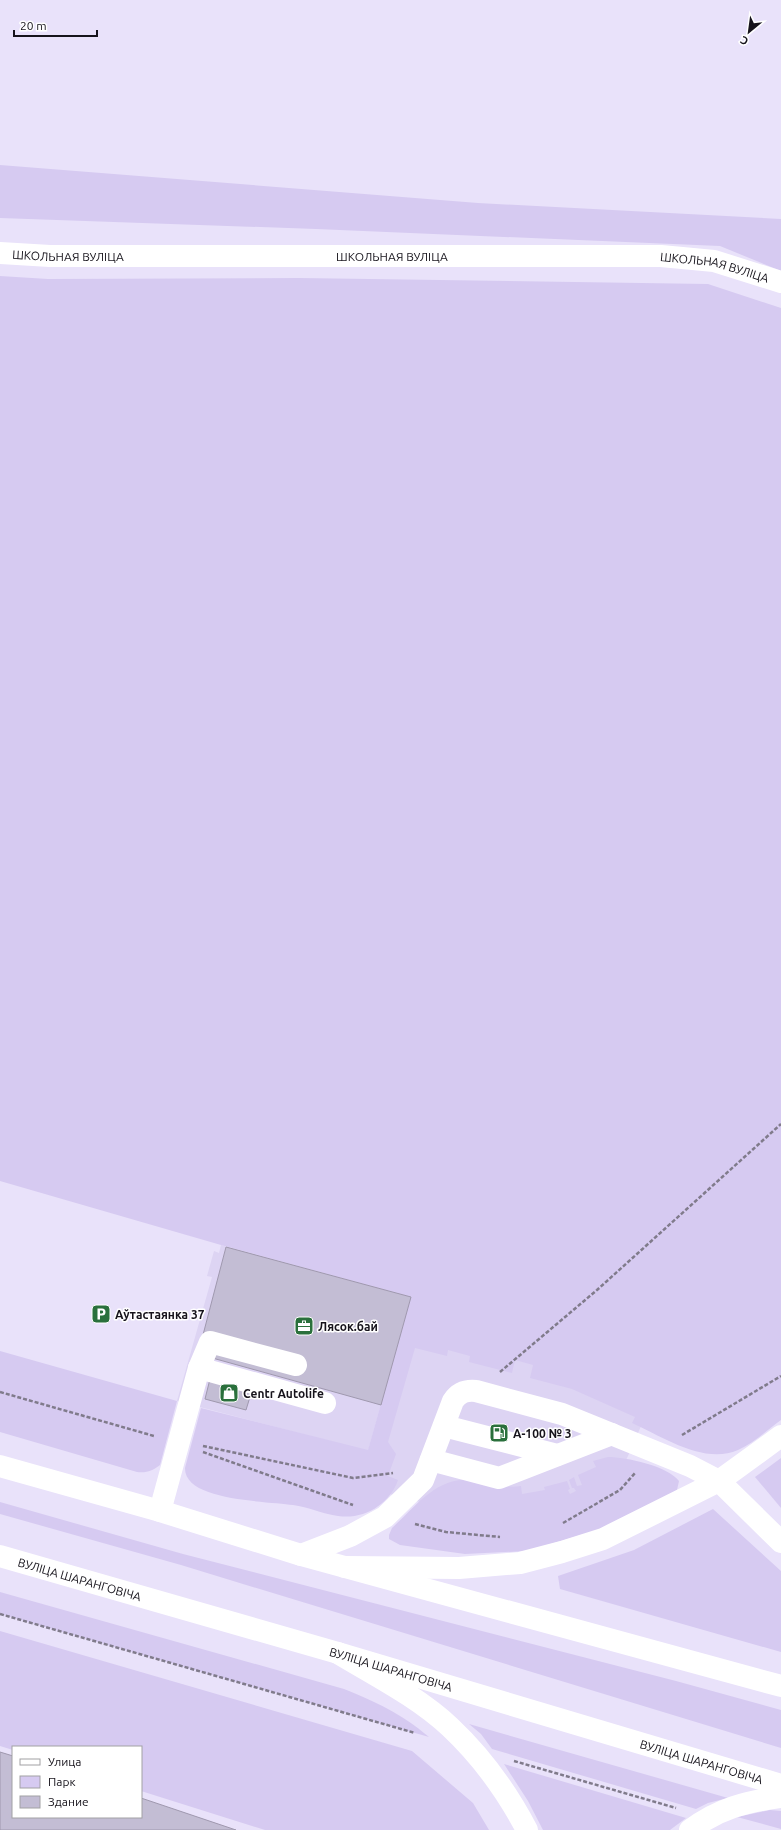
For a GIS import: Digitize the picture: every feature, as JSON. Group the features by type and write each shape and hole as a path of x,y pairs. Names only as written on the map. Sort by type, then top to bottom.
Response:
{"main road":[{"name":"ШКОЛЬНАЯ ВУЛІЦА","path":"0,253 50,256 661,256 714,261 781,282"},
{"path":"160,1511 199,1368 210,1342 296,1365"},
{"path":"199,1368 324,1403"},
{"path":"301,1554 350,1536 385,1517 423,1480 453,1401 457,1395 468,1391 476,1391 562,1414 690,1466 719,1481 781,1542"},
{"path":"444,1426 557,1454"},
{"path":"431,1460 499,1478 557,1454 612,1434"},
{"path":"345,1566 460,1568 520,1562 562,1552 603,1539 719,1481 781,1436"},
{"path":"0,1466 160,1511 301,1554 781,1686"},
{"name":"ВУЛІЦА ШАРАНГОВІЧА","path":"0,1556 338,1653 781,1785"},
{"path":"338,1653 419,1703 450,1727 497,1779 527,1830"},
{"path":"690,1830 708,1817 730,1808 755,1801 781,1797"}],"path":[{"path":"498,1373 597,1290 781,1124"},
{"path":"560,1525 620,1490 655,1451 781,1376"},
{"path":"0,1392 179,1443 385,1517 446,1532 501,1537"},
{"path":"179,1443 197,1444 353,1478 395,1472"},
{"path":"0,1614 417,1733"},
{"path":"507,1759 680,1809"}],"shaded area":[{"name":"Лясок.бай","path":"221,1245 411,1297 368,1451 177,1401 212,1277 207,1276 214,1251 219,1253"},
{"path":"416,1325 652,1401 617,1481 579,1500 420,1502 370,1489"}],"green space":[{"path":"0,165 478,203 781,219 781,271 720,246 316,229 0,218"},
{"path":"0,276 48,279 299,278 708,284 781,308 781,1420 750,1444 725,1454 698,1452 670,1442 632,1423 635,1417 572,1389 530,1378 533,1365 515,1360 512,1373 469,1362 470,1356 448,1350 447,1356 415,1348 388,1442 396,1454 388,1476 398,1480 389,1496 375,1508 366,1513 348,1517 338,1516 299,1506 230,1498 213,1494 198,1488 188,1479 185,1468 201,1408 368,1450 411,1297 221,1245 0,1181"},
{"path":"0,1351 177,1401 160,1465 149,1471 137,1472 0,1432"},
{"path":"608,1457 616,1457 646,1463 666,1471 679,1481 677,1490 625,1522 527,1551 465,1554 400,1545 389,1539 392,1528 416,1505 434,1490 454,1481 465,1480 500,1486 521,1486 522,1494 545,1490 544,1487 567,1481 570,1494 576,1491 572,1488 569,1480 574,1477 577,1486 582,1485 578,1475 596,1467 593,1461"},
{"path":"781,1458 781,1508 755,1477"},
{"path":"0,1502 183,1554 676,1681 781,1710 781,1748 181,1565 0,1514"},
{"path":"713,1509 781,1571 781,1652 560,1589 558,1576 634,1550"},
{"path":"0,1592 344,1689 388,1709 408,1721 429,1737 0,1614"},
{"path":"0,1631 412,1751 473,1803 489,1830 265,1830 142,1791 142,1746 12,1746 12,1750 0,1746"},
{"path":"469,1724 728,1798 708,1803 696,1809 492,1749 481,1734"},
{"path":"504,1764 686,1818 670,1830 543,1830 528,1801"},
{"path":"770,1810 781,1811 781,1829 737,1817"}],"building":[{"name":"Лясок.бай","path":"226,1247 411,1297 381,1405 198,1354"},
{"name":"Centr Autolife","path":"211,1375 253,1387 246,1410 205,1399"},
{"path":"0,1752 12,1756 12,1818 142,1818 142,1798 236,1830 0,1830"}],"place":[{"name":"Аўтастаянка 37","path":"101,1314"},
{"name":"Лясок.бай","path":"304,1326"},
{"name":"Centr Autolife","path":"229,1393"},
{"name":"А-100 № 3","path":"499,1433"}]}
